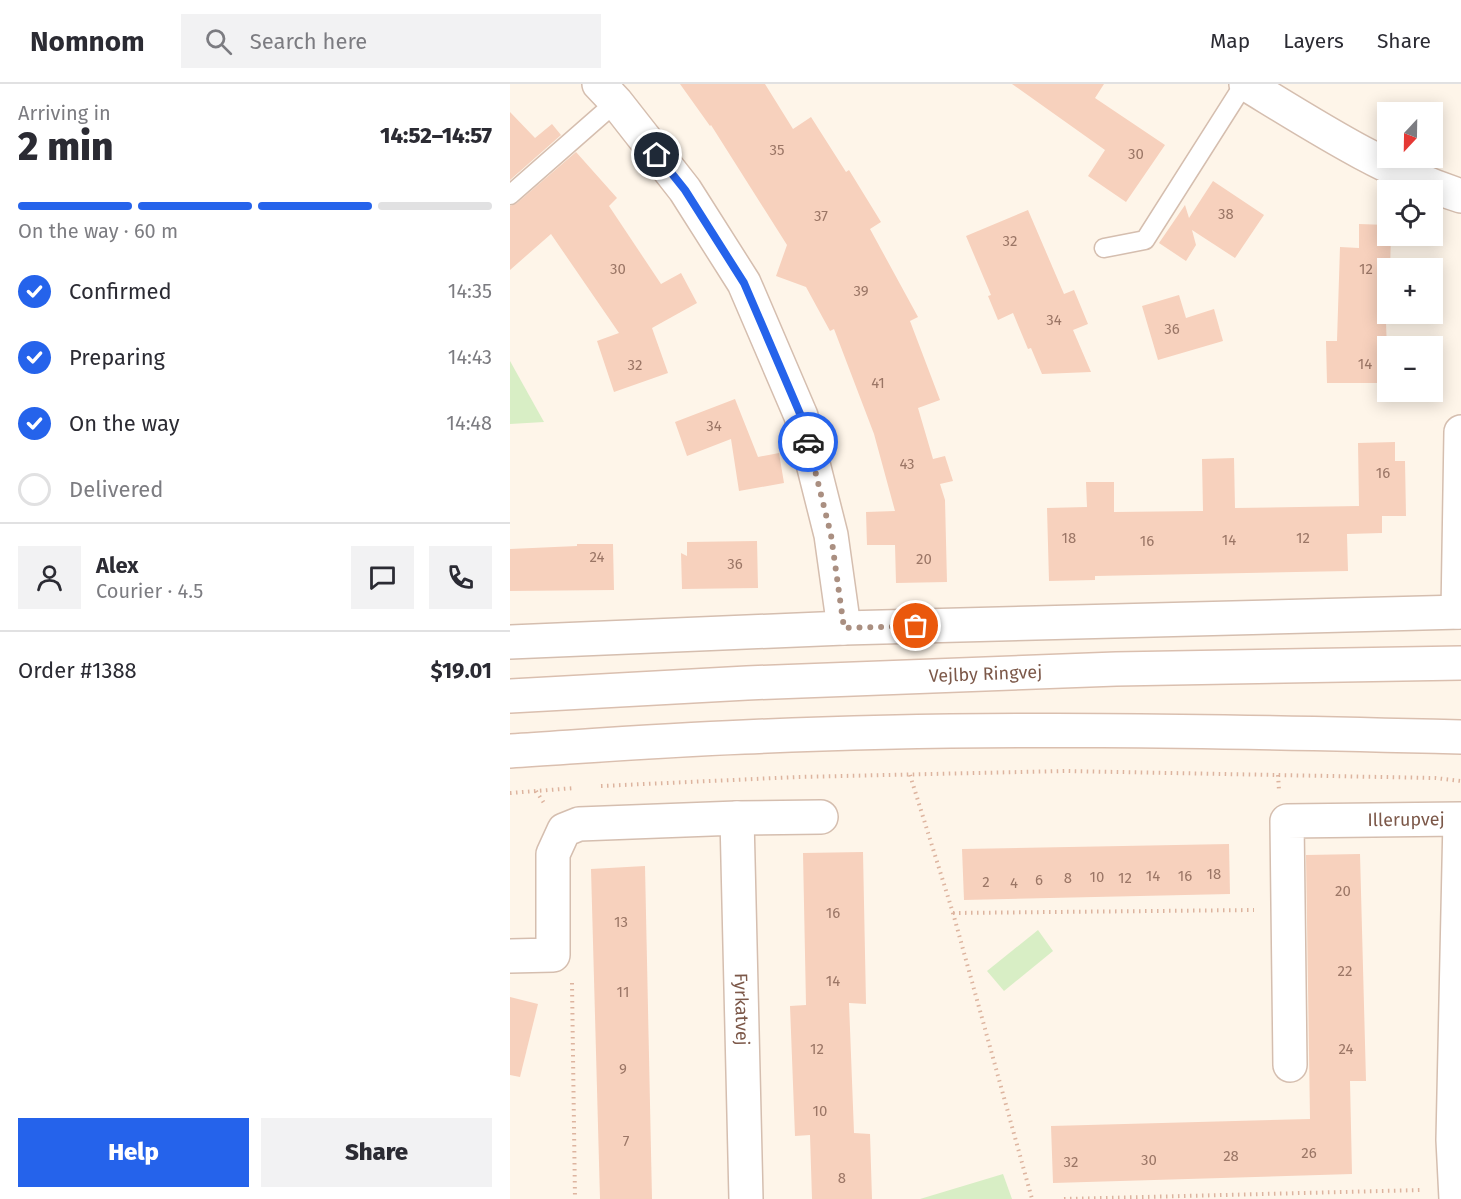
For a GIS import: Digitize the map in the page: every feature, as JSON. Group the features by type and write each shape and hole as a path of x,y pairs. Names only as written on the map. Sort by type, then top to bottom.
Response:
{"street":[{"path":"1245,84 1342,141 1427,185 1461,196"},
{"path":"607,93 685,190 744,283 801,416 831,535 844,628"},
{"path":"510,642 844,628 1459,612 1461,432"},
{"name":"Vejlby Ringvej","path":"510,696 747,683 1116,669 1461,663"},
{"path":"510,752 743,736 964,731 1240,731 1461,737"},
{"path":"510,956 553,956 553,854 564,830 579,824 821,817"},
{"name":"Fyrkatvej","path":"737,818 746,1199"},
{"name":"Illerupvej","path":"1290,1065 1287,821 1460,819 1453,1140 1444,1194"}],"lane":[{"path":"1104,248 1145,240 1245,84"},
{"path":"510,195 607,93"}],"path":[{"path":"592,787 705,780 1065,771 1435,778 1461,781"},
{"path":"910,775 952,913 1032,1199"},
{"path":"510,793 581,788"},
{"path":"952,913 1288,910"},
{"path":"553,956 572,968 575,1199"},
{"path":"1064,1199 1444,1194"}],"green space":[{"path":"510,361 544,422 510,424"},
{"path":"1038,930 1053,951 1004,991 987,971"},
{"path":"1003,1174 1012,1199 920,1199"}],"building":[{"path":"680,84 765,84 793,129 811,117 846,172 849,170 881,222 870,229 918,317 910,321 940,400 918,408 933,459 945,456 953,481 940,484 945,500 947,582 896,583 895,545 867,545 866,512 895,511 874,434 834,329 830,331 806,287 776,276 787,245 711,125"},
{"path":"1012,84 1104,84 1095,98 1165,145 1126,202 1088,176 1105,150"},
{"path":"510,112 535,138 552,124 561,135 510,180"},
{"path":"576,152 617,198 609,206 661,284 681,273 697,303 652,328 668,373 614,392 597,341 619,333 551,234 510,270 510,206 517,203"},
{"path":"1213,181 1264,215 1235,258 1192,230 1196,245 1186,261 1159,243 1185,205 1189,218"},
{"path":"1028,210 1064,294 1074,290 1088,324 1073,330 1091,372 1042,374 1031,348 1028,349 1013,313 998,320 988,296 991,295 966,236"},
{"path":"1359,224 1377,225 1377,246 1391,246 1390,258 1377,258 1377,324 1386,324 1386,336 1377,336 1377,383 1327,383 1326,341 1337,341 1340,247 1359,248"},
{"path":"1179,295 1186,318 1214,309 1223,341 1158,360 1142,306"},
{"path":"735,399 758,457 779,453 784,483 739,491 731,439 687,456 675,422"},
{"path":"1395,442 1395,461 1405,461 1406,516 1382,516 1382,533 1347,534 1348,571 1095,576 1095,580 1049,581 1047,508 1087,507 1086,482 1114,482 1114,512 1203,511 1202,459 1234,458 1235,508 1359,506 1358,443"},
{"path":"757,541 758,588 682,589 681,553 687,556 687,542"},
{"path":"577,544 613,544 614,590 510,591 510,549 577,546"},
{"path":"1229,844 1230,894 964,900 962,849"},
{"path":"863,852 866,1004 849,1003 854,1133 870,1134 872,1199 812,1199 810,1135 795,1136 790,1006 806,1005 803,853"},
{"path":"1360,854 1366,1081 1350,1081 1352,1174 1053,1183 1051,1126 1310,1119 1306,855"},
{"path":"645,866 652,1199 600,1199 591,869"},
{"path":"510,997 538,1004 520,1077 510,1075"}],"way so far":[{"path":"808,442 831,535 844,628 916,626"}],"route":[{"path":"657,155 685,190 744,283 801,416 808,442"}]}
